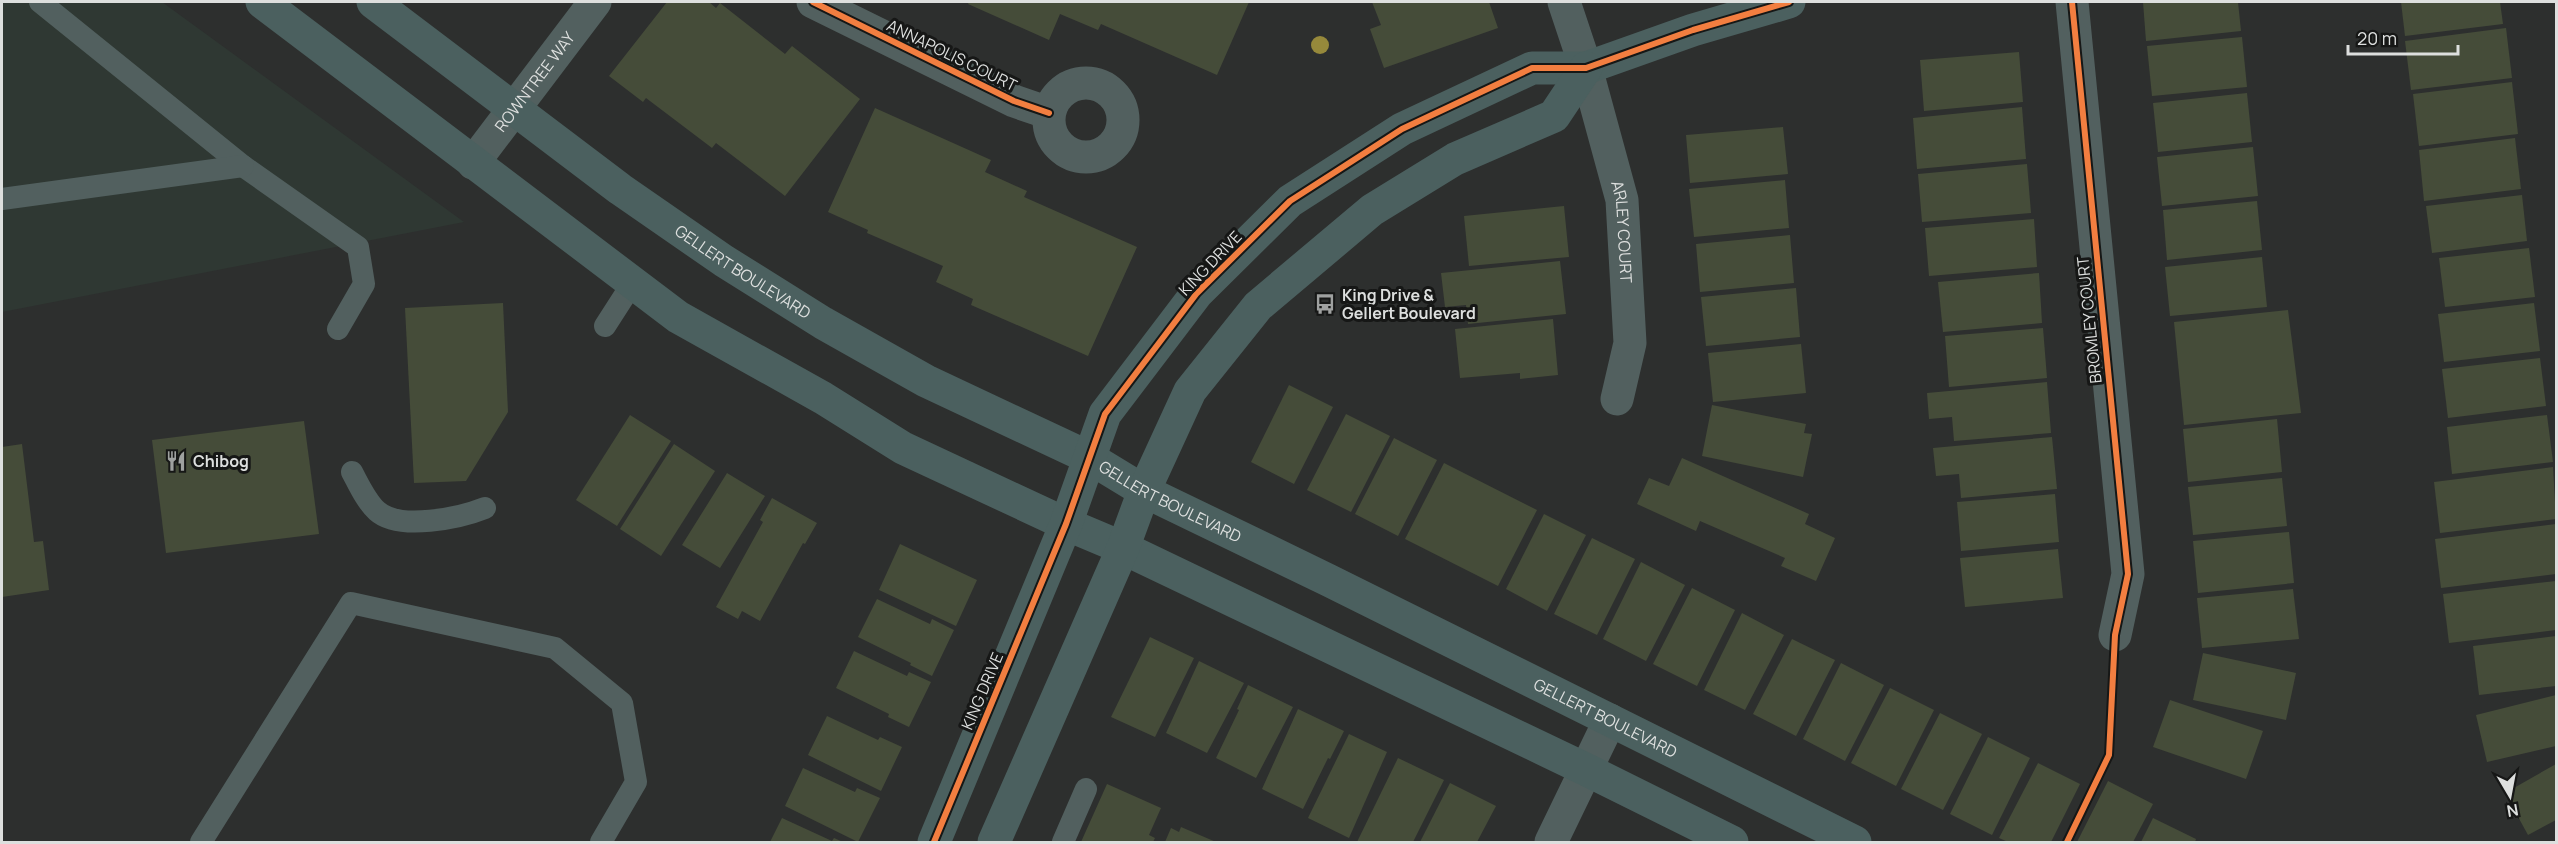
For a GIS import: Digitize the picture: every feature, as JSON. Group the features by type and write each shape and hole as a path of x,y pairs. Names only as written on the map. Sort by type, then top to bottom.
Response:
{"main road":[{"path":"262,2 678,317 823,398 903,448 1066,525 1123,548 1585,769 1732,843"},
{"name":"GELLERT BOULEVARD","path":"373,2 620,189 724,261 823,323 926,381 1088,457 1144,491 1855,843"},
{"name":"KING DRIVE","path":"934,843 1066,525 1105,414 1197,293 1290,201 1402,129 1532,68 1586,69 1693,30 1789,2"},
{"path":"994,843 1123,548 1144,491 1190,391 1258,306 1372,210 1455,159 1554,116 1586,69"}],"street":[{"name":"ROWNTREE WAY","path":"473,163 595,2"},
{"name":"ANNAPOLIS COURT","path":"813,2 1014,101 1049,113"},
{"name":"ARLEY COURT","path":"1564,2 1586,69 1622,200 1630,343 1617,399"},
{"name":"BROMLEY COURT","path":"2072,2 2128,574 2115,635"},
{"path":"1551,843 1610,720"}],"lane":[{"path":"40,2 243,166 358,247 364,284 338,329"},
{"path":"2,200 243,166"},
{"path":"605,326 632,284"},
{"path":"352,472 378,513 404,523 469,515 485,508"},
{"path":"201,843 351,603 555,648 622,703 636,782 601,843"},
{"path":"1062,843 1086,789"}],"shaded area":[{"path":"2,2 162,2 464,222 2,312"}],"building":[{"path":"667,2 709,2 716,8 720,3 785,54 792,46 860,99 785,196 716,143 712,148 646,98 643,102 609,76"},
{"path":"969,2 1249,2 1217,75 1101,24 1098,30 1060,14 1049,40 968,4"},
{"path":"1372,2 1489,2 1498,28 1384,68 1370,29 1381,25"},
{"path":"2143,2 2238,2 2241,31 2146,41"},
{"path":"2401,2 2500,2 2503,24 2405,36"},
{"path":"2506,28 2512,78 2411,90 2405,41"},
{"path":"2242,37 2247,87 2152,96 2147,46"},
{"path":"2019,52 2023,102 1924,111 1920,60"},
{"path":"2512,82 2518,134 2419,146 2413,94"},
{"path":"2247,93 2252,142 2158,152 2153,103"},
{"path":"2022,107 2026,159 1917,169 1913,118"},
{"path":"875,108 991,160 985,172 1027,191 1024,197 1137,247 1088,356 971,305 973,299 936,282 943,266 867,233 868,230 828,212"},
{"path":"1783,127 1788,174 1690,183 1686,135"},
{"path":"2515,138 2521,189 2424,201 2419,150"},
{"path":"2253,147 2258,196 2162,206 2157,157"},
{"path":"2027,164 2031,213 1922,222 1918,174"},
{"path":"1785,180 1789,228 1694,237 1689,189"},
{"path":"2522,195 2527,241 2432,253 2426,206"},
{"path":"2257,201 2262,250 2167,260 2163,210"},
{"path":"1564,206 1569,257 1469,266 1464,216"},
{"path":"2034,219 2037,267 1929,276 1925,228"},
{"path":"1790,235 1794,283 1700,292 1696,244"},
{"path":"2529,248 2535,297 2445,307 2439,258"},
{"path":"2262,257 2267,307 2170,316 2165,267"},
{"path":"1560,261 1566,314 1468,324 1466,305 1445,307 1441,273"},
{"path":"2039,273 2042,323 1943,332 1938,282"},
{"path":"1796,288 1800,337 1706,346 1701,297"},
{"path":"503,303 508,412 466,481 414,483 405,308"},
{"path":"2534,303 2540,351 2444,362 2438,314"},
{"path":"2288,310 2301,413 2184,425 2174,322"},
{"path":"1553,319 1558,375 1520,379 1520,373 1460,378 1455,329"},
{"path":"2043,328 2047,378 1949,387 1945,336"},
{"path":"1801,344 1806,393 1713,402 1708,353"},
{"path":"2540,358 2546,406 2448,418 2442,369"},
{"path":"2047,382 2051,433 1954,441 1952,417 1929,419 1927,393"},
{"path":"1289,385 1333,407 1294,484 1251,462"},
{"path":"1712,405 1806,424 1804,433 1812,434 1803,477 1702,456"},
{"path":"1346,414 1390,436 1351,512 1307,490"},
{"path":"630,415 671,441 617,526 576,500"},
{"path":"2547,415 2553,462 2452,474 2447,427"},
{"path":"2277,419 2282,472 2188,482 2183,429"},
{"path":"304,421 319,534 166,553 152,440"},
{"path":"2052,437 2057,489 1961,498 1959,474 1936,476 1933,448"},
{"path":"1394,438 1437,460 1398,536 1355,514"},
{"path":"22,444 34,542 43,541 49,590 2,597 2,447"},
{"path":"674,444 715,471 661,556 620,529"},
{"path":"1682,458 1809,514 1805,524 1835,538 1816,581 1781,566 1785,558 1700,521 1696,531 1637,504 1649,478 1669,486"},
{"path":"1444,463 1537,510 1498,586 1405,539"},
{"path":"2553,467 2556,519 2440,533 2434,482"},
{"path":"727,473 765,496 720,568 682,545"},
{"path":"2282,478 2287,526 2193,535 2188,487"},
{"path":"2055,494 2059,542 1961,551 1957,502"},
{"path":"772,498 817,523 805,544 803,543 760,621 742,611 738,619 716,607 763,522 760,520"},
{"path":"1544,514 1586,535 1547,611 1506,589"},
{"path":"2556,524 2556,574 2441,588 2435,539"},
{"path":"2289,532 2294,583 2198,593 2193,541"},
{"path":"1592,538 1635,559 1597,635 1554,614"},
{"path":"900,544 977,580 956,626 879,590"},
{"path":"2058,549 2063,598 1965,607 1960,558"},
{"path":"1641,562 1685,585 1646,661 1603,639"},
{"path":"2556,581 2556,630 2449,643 2443,594"},
{"path":"1692,588 1735,610 1697,686 1653,664"},
{"path":"2293,589 2299,639 2202,648 2197,598"},
{"path":"877,599 930,624 932,619 954,630 932,676 858,637"},
{"path":"1742,613 1784,635 1745,710 1704,690"},
{"path":"2556,636 2556,686 2479,695 2473,646"},
{"path":"1150,637 1194,658 1155,737 1111,717"},
{"path":"1792,639 1835,660 1796,736 1753,714"},
{"path":"854,651 907,676 909,672 931,682 909,727 888,717 889,714 836,688"},
{"path":"2203,653 2296,673 2286,720 2193,700"},
{"path":"1199,661 1244,683 1207,753 1166,733"},
{"path":"1841,663 1884,685 1845,761 1803,739"},
{"path":"1248,685 1293,707 1256,778 1216,758"},
{"path":"1890,688 1934,710 1896,786 1851,763"},
{"path":"2556,695 2556,746 2487,762 2476,715"},
{"path":"2170,700 2263,731 2246,779 2153,747"},
{"path":"1298,709 1344,731 1303,809 1262,789"},
{"path":"1940,713 1982,734 1943,810 1901,789"},
{"path":"827,716 878,740 880,737 902,747 881,791 808,755"},
{"path":"1349,734 1387,752 1349,838 1308,818"},
{"path":"1988,737 2030,758 1992,835 1950,814"},
{"path":"1398,758 1444,780 1413,842 1357,842"},
{"path":"2038,763 2080,784 2051,842 2008,842 1999,838"},
{"path":"2556,764 2556,820 2528,835 2505,793"},
{"path":"803,768 855,792 857,788 880,798 858,842 785,806"},
{"path":"2108,781 2153,804 2133,842 2077,842"},
{"path":"1450,783 1496,806 1477,842 1420,842"},
{"path":"1107,784 1161,808 1149,835 1155,838 1153,842 1081,842"},
{"path":"782,818 832,841 834,838 843,842 770,842"},
{"path":"2153,818 2196,839 2195,842 2141,842"},
{"path":"1181,827 1216,842 1165,842 1171,828 1179,832"}],"cycle path":[{"path":"813,2 1014,101 1049,113"},
{"path":"934,842 1066,524 1105,414 1197,293 1290,201 1402,129 1532,68 1586,68 1693,30 1789,2"},
{"path":"2067,842 2109,755 2115,635 2128,574 2072,2"}],"place":[{"name":"King Drive & Gellert Boulevard","path":"1325,304"},
{"name":"Chibog","path":"176,461"}]}
